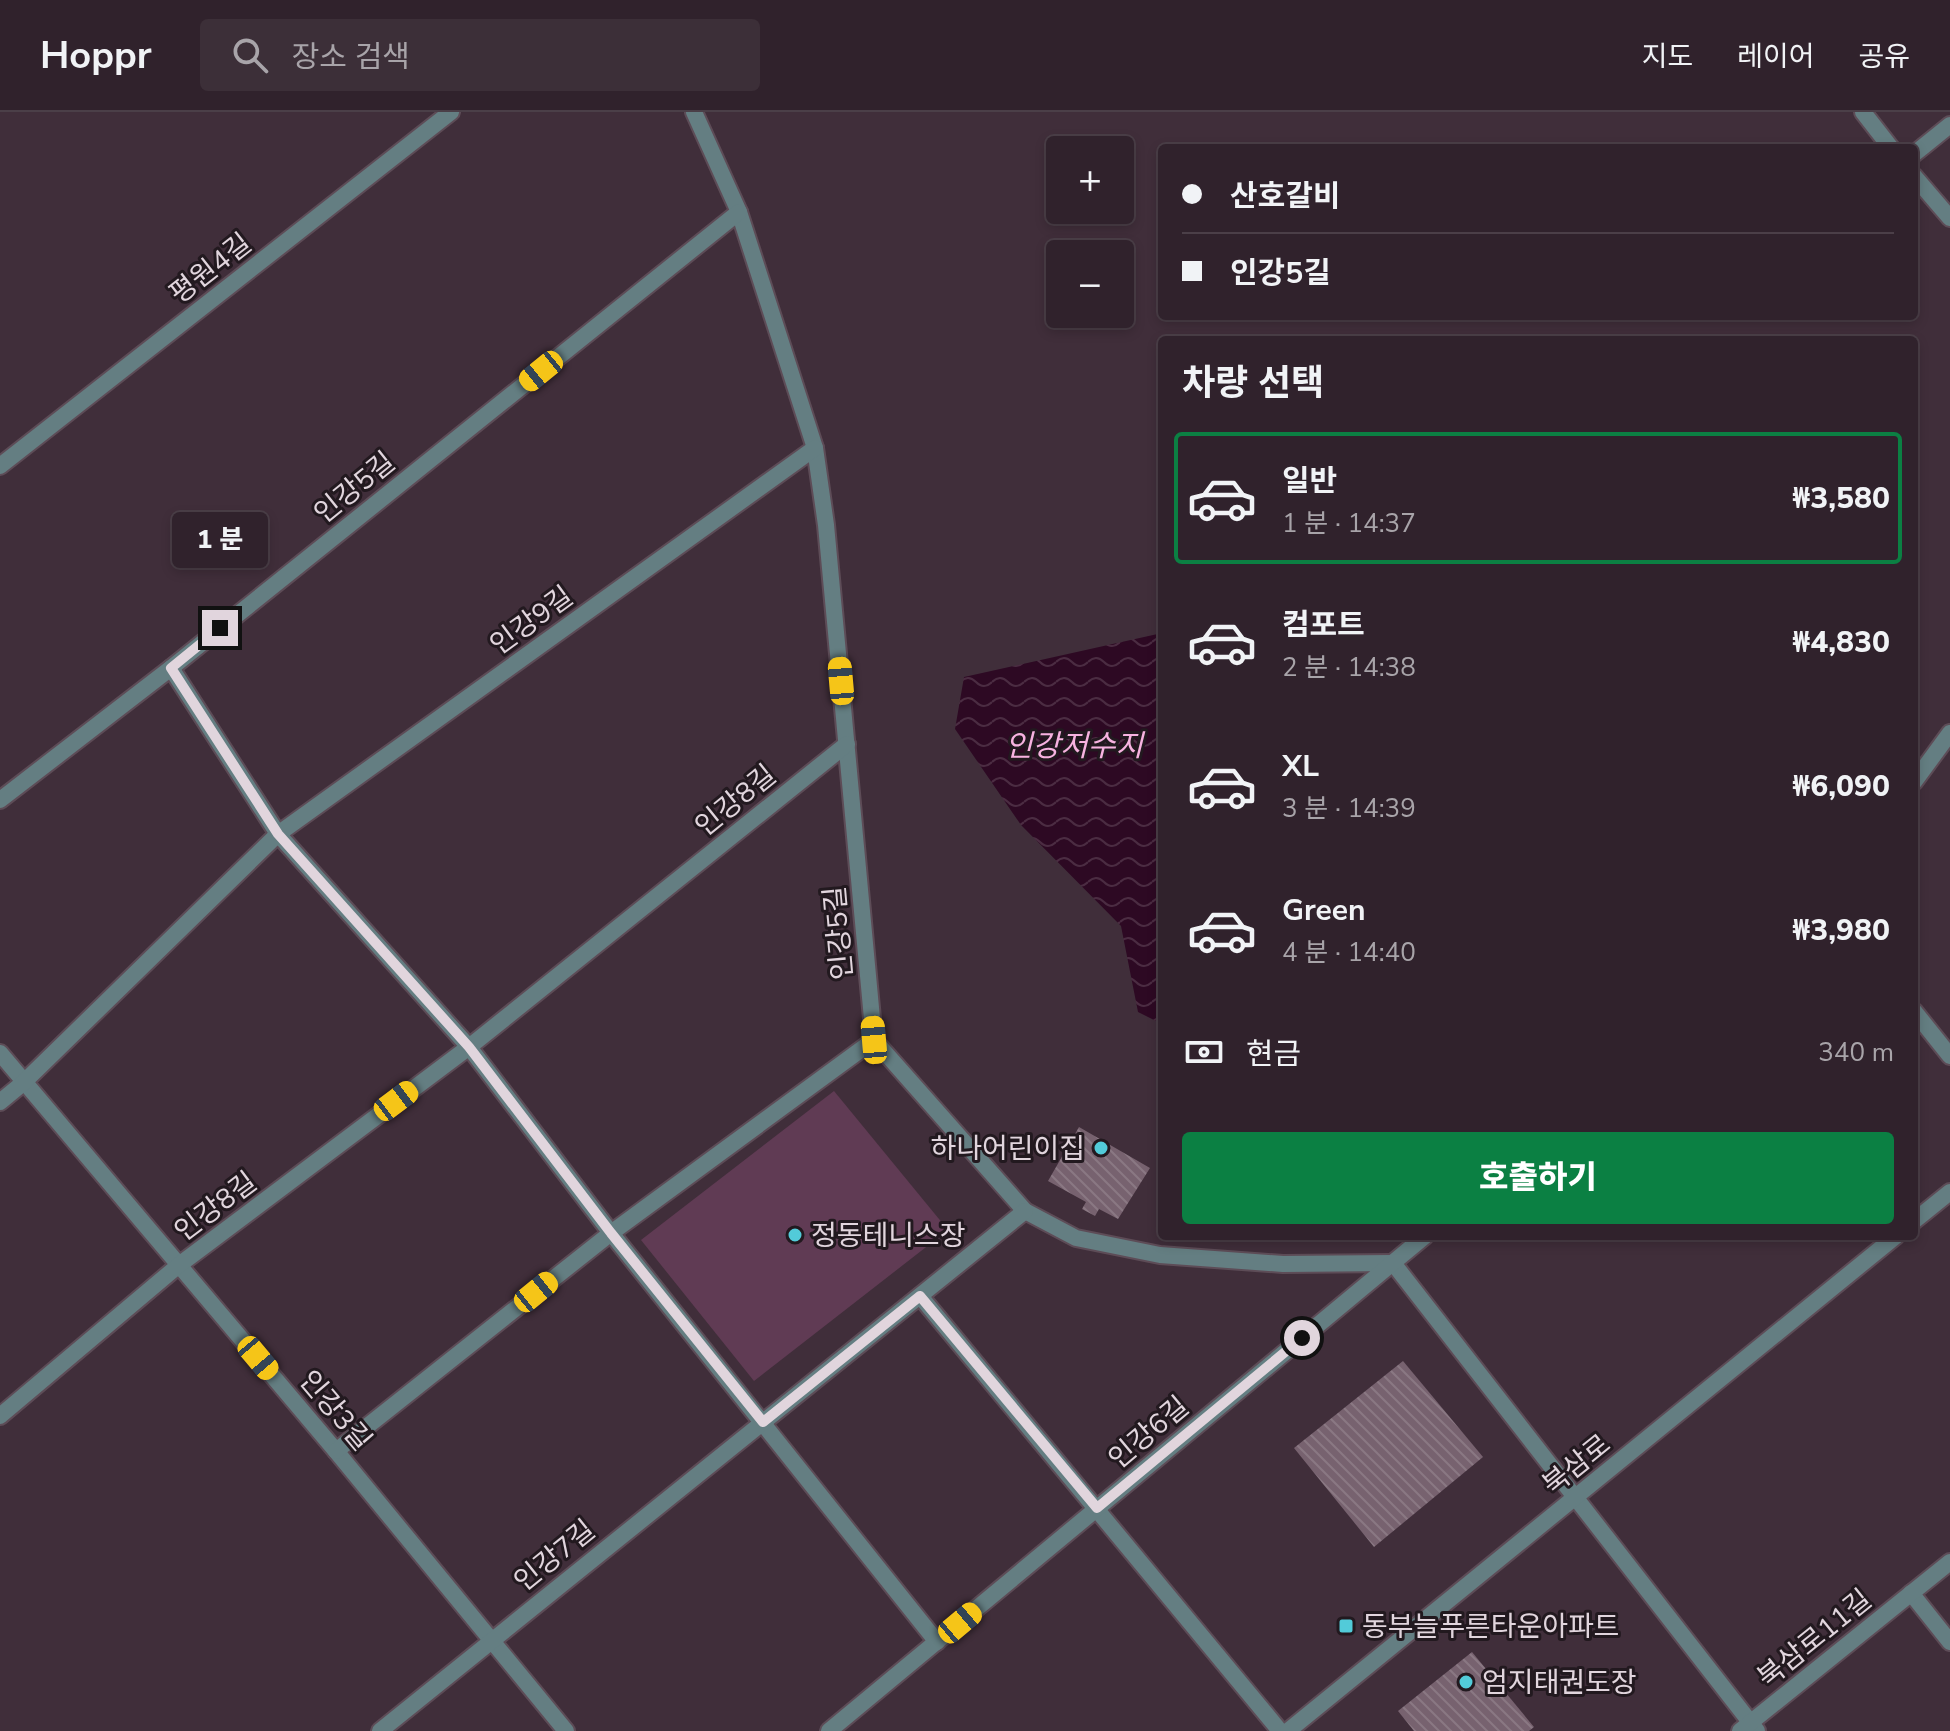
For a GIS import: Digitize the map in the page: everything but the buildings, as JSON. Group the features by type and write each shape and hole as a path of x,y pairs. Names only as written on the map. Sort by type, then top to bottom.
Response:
{"street":[{"name":"평원4길","path":"0,466 451,112"},
{"name":"인강5길","path":"694,112 739,212 815,448 826,525 874,1040"},
{"path":"1863,112 1888,144"},
{"path":"1918,151 1950,125"},
{"path":"1918,181 1950,218"},
{"name":"인강5길","path":"0,800 171,668 739,212"},
{"name":"인강9길","path":"0,1102 278,834 815,448"},
{"path":"171,668 278,834 469,1047 611,1233 937,1642"},
{"path":"1918,777 1950,733"},
{"name":"인강8길","path":"0,1416 179,1265 469,1047 847,744"},
{"path":"1918,1016 1950,1056"},
{"path":"336,1451 611,1233 874,1040 1025,1211 1076,1238 1160,1255 1283,1264 1393,1263 1420,1240"},
{"name":"인강3길","path":"0,1053 336,1451 566,1731"},
{"path":"1918,1218 1950,1192"},
{"name":"인강7길","path":"380,1731 1025,1211"},
{"name":"북삼로","path":"1288,1731 1891,1240"},
{"path":"1393,1263 1749,1728"},
{"name":"인강6길","path":"829,1731 1393,1263"},
{"path":"920,1296 1280,1731"},
{"name":"북삼로11길","path":"1749,1728 1950,1562"},
{"name":"북삼로11길","path":"1911,1593 1950,1642"}],"shaded area":[{"name":"정동테니스장","path":"834,1091 948,1230 754,1381 641,1240"}],"water":[{"name":"인강저수지","path":"1158,634 1158,1022 1138,1012 1121,926 1021,825 955,729 964,677"}],"place":[{"name":"하나어린이집","path":"1101,1148"},
{"name":"정동테니스장","path":"795,1235"},
{"name":"동부늘푸른타운아파트","path":"1346,1626"},
{"name":"엄지태권도장","path":"1466,1682"}],"route":[{"path":"220,628 171,668 278,834 469,1047 611,1233 763,1422 920,1296 1097,1508 1302,1338"}]}
